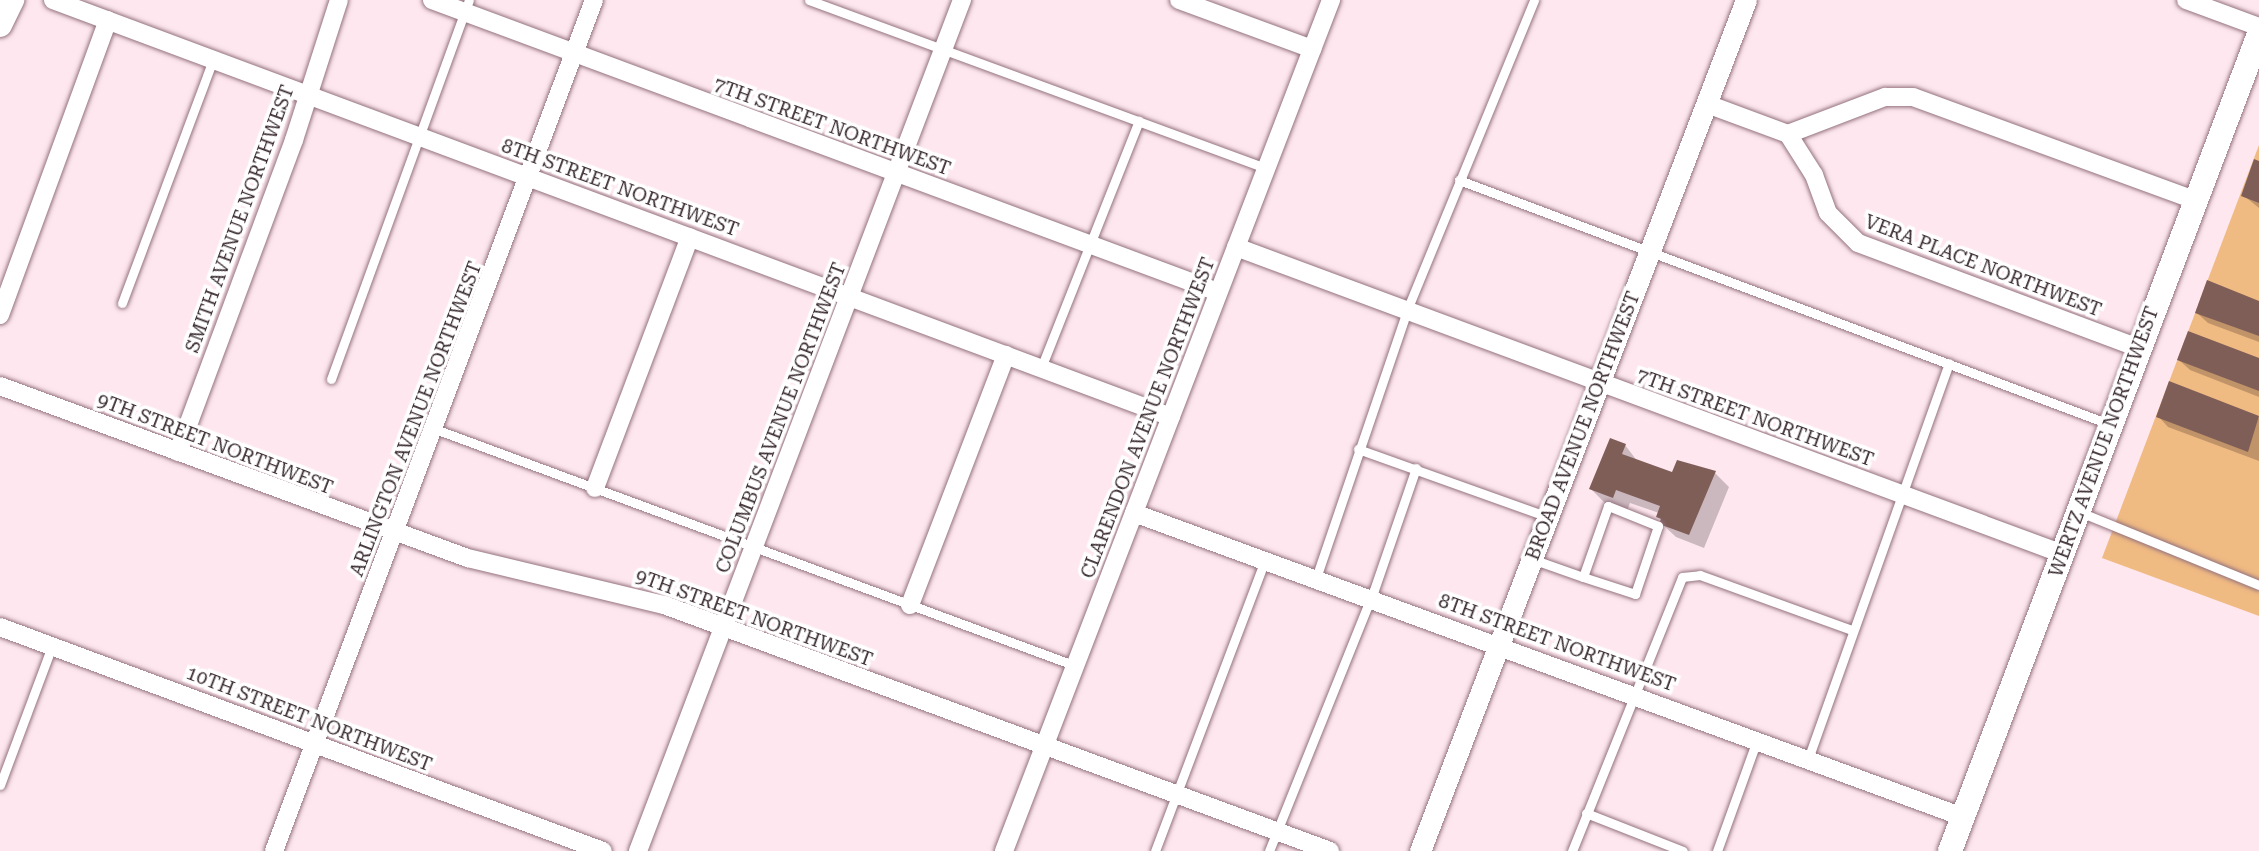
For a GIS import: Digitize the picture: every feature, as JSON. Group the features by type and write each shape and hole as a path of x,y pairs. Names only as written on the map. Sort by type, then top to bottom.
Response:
{"main road":[{"path":"0,25 12,0"},
{"name":"WERTZ AVENUE NORTHWEST","path":"1950,851 2259,34"}],"street":[{"name":"8TH STREET NORTHWEST","path":"53,0 1171,417"},
{"name":"SMITH AVENUE NORTHWEST","path":"178,452 340,0"},
{"name":"7TH STREET NORTHWEST","path":"432,0 467,6 573,53 1218,292"},
{"name":"ARLINGTON AVENUE NORTHWEST","path":"274,851 435,429 594,0"},
{"name":"COLUMBUS AVENUE NORTHWEST","path":"638,851 962,0"},
{"path":"1180,0 1212,6 1312,49"},
{"name":"CLARENDON AVENUE NORTHWEST","path":"1004,851 1331,0"},
{"name":"BROAD AVENUE NORTHWEST","path":"1420,851 1746,0"},
{"path":"2186,0 2259,27"},
{"path":"0,315 108,20"},
{"path":"1707,104 1788,134 1885,97 1913,97 2195,200"},
{"name":"VERA PLACE NORTHWEST","path":"1788,134 1814,175 1828,213 1858,243 2139,348"},
{"path":"595,488 690,237"},
{"name":"7TH STREET NORTHWEST","path":"1236,247 2063,554"},
{"path":"910,605 1006,355"},
{"name":"9TH STREET NORTHWEST","path":"0,386 395,534 468,558 663,605 1330,851"},
{"name":"8TH STREET NORTHWEST","path":"1134,513 1499,644 1963,817"},
{"name":"10TH STREET NORTHWEST","path":"0,627 603,851"}],"lane":[{"path":"809,0 1266,168"},
{"path":"1316,578 1407,310 1534,0"},
{"path":"331,379 467,6"},
{"path":"122,303 213,59"},
{"path":"1041,368 1139,121"},
{"path":"1459,180 2110,425"},
{"path":"1808,759 1949,363"},
{"path":"435,429 1076,666"},
{"path":"1358,449 1548,517"},
{"path":"1269,851 1370,597 1416,468"},
{"path":"1532,559 1583,577 1634,594 1658,526 1608,506 1583,577"},
{"path":"2078,511 2259,585"},
{"path":"1155,851 1265,560"},
{"path":"1572,851 1675,587 1686,574 1852,630"},
{"path":"0,785 52,646"},
{"path":"1717,851 1757,740"},
{"path":"1586,813 1683,851"}],"shaded area":[{"path":"2259,145 2259,616 2102,558"}],"building":[{"path":"2254,159 2259,161 2259,203 2241,196"},
{"path":"2207,280 2259,301 2259,336 2195,313"},
{"path":"2188,331 2259,358 2259,391 2177,360"},
{"path":"2169,381 2259,416 2248,452 2156,417"},
{"path":"1610,438 1626,444 1622,454 1672,472 1677,460 1716,471 1689,535 1659,524 1661,519 1656,517 1660,506 1616,490 1613,498 1589,489"}]}
